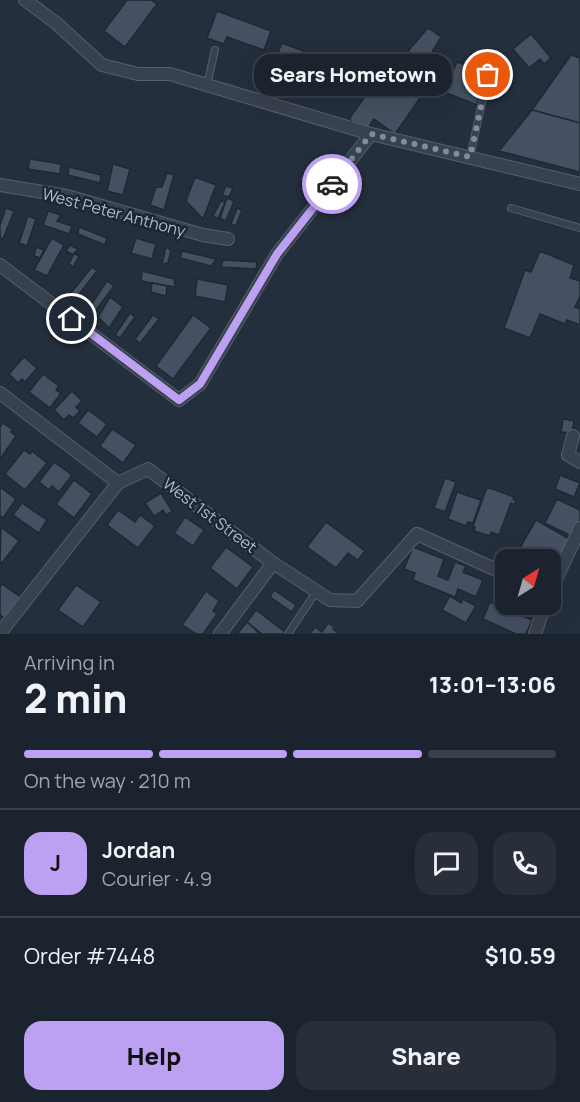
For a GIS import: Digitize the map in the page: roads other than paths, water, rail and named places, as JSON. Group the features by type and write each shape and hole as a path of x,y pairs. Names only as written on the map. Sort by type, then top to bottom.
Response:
{"street":[{"path":"25,0 56,23 102,65 138,74 170,74 371,134 580,184"},
{"path":"0,265 179,400 200,384 277,254 371,134"},
{"name":"West Peter Anthony","path":"0,185 67,196 203,235 228,239"},
{"path":"0,393 118,483 0,633"},
{"path":"573,436 568,455 580,462"},
{"name":"West 1st Street","path":"118,483 148,469 273,563"},
{"path":"561,569 580,528"},
{"path":"220,634 273,563 330,600 357,601 417,534 495,570"},
{"path":"535,634 541,615"}],"lane":[{"path":"207,85 215,50"},
{"path":"470,157 488,75"},
{"path":"511,208 580,228"},
{"path":"288,634 317,591"}],"place":[{"name":"Sears Hometown","path":"488,75"}]}
